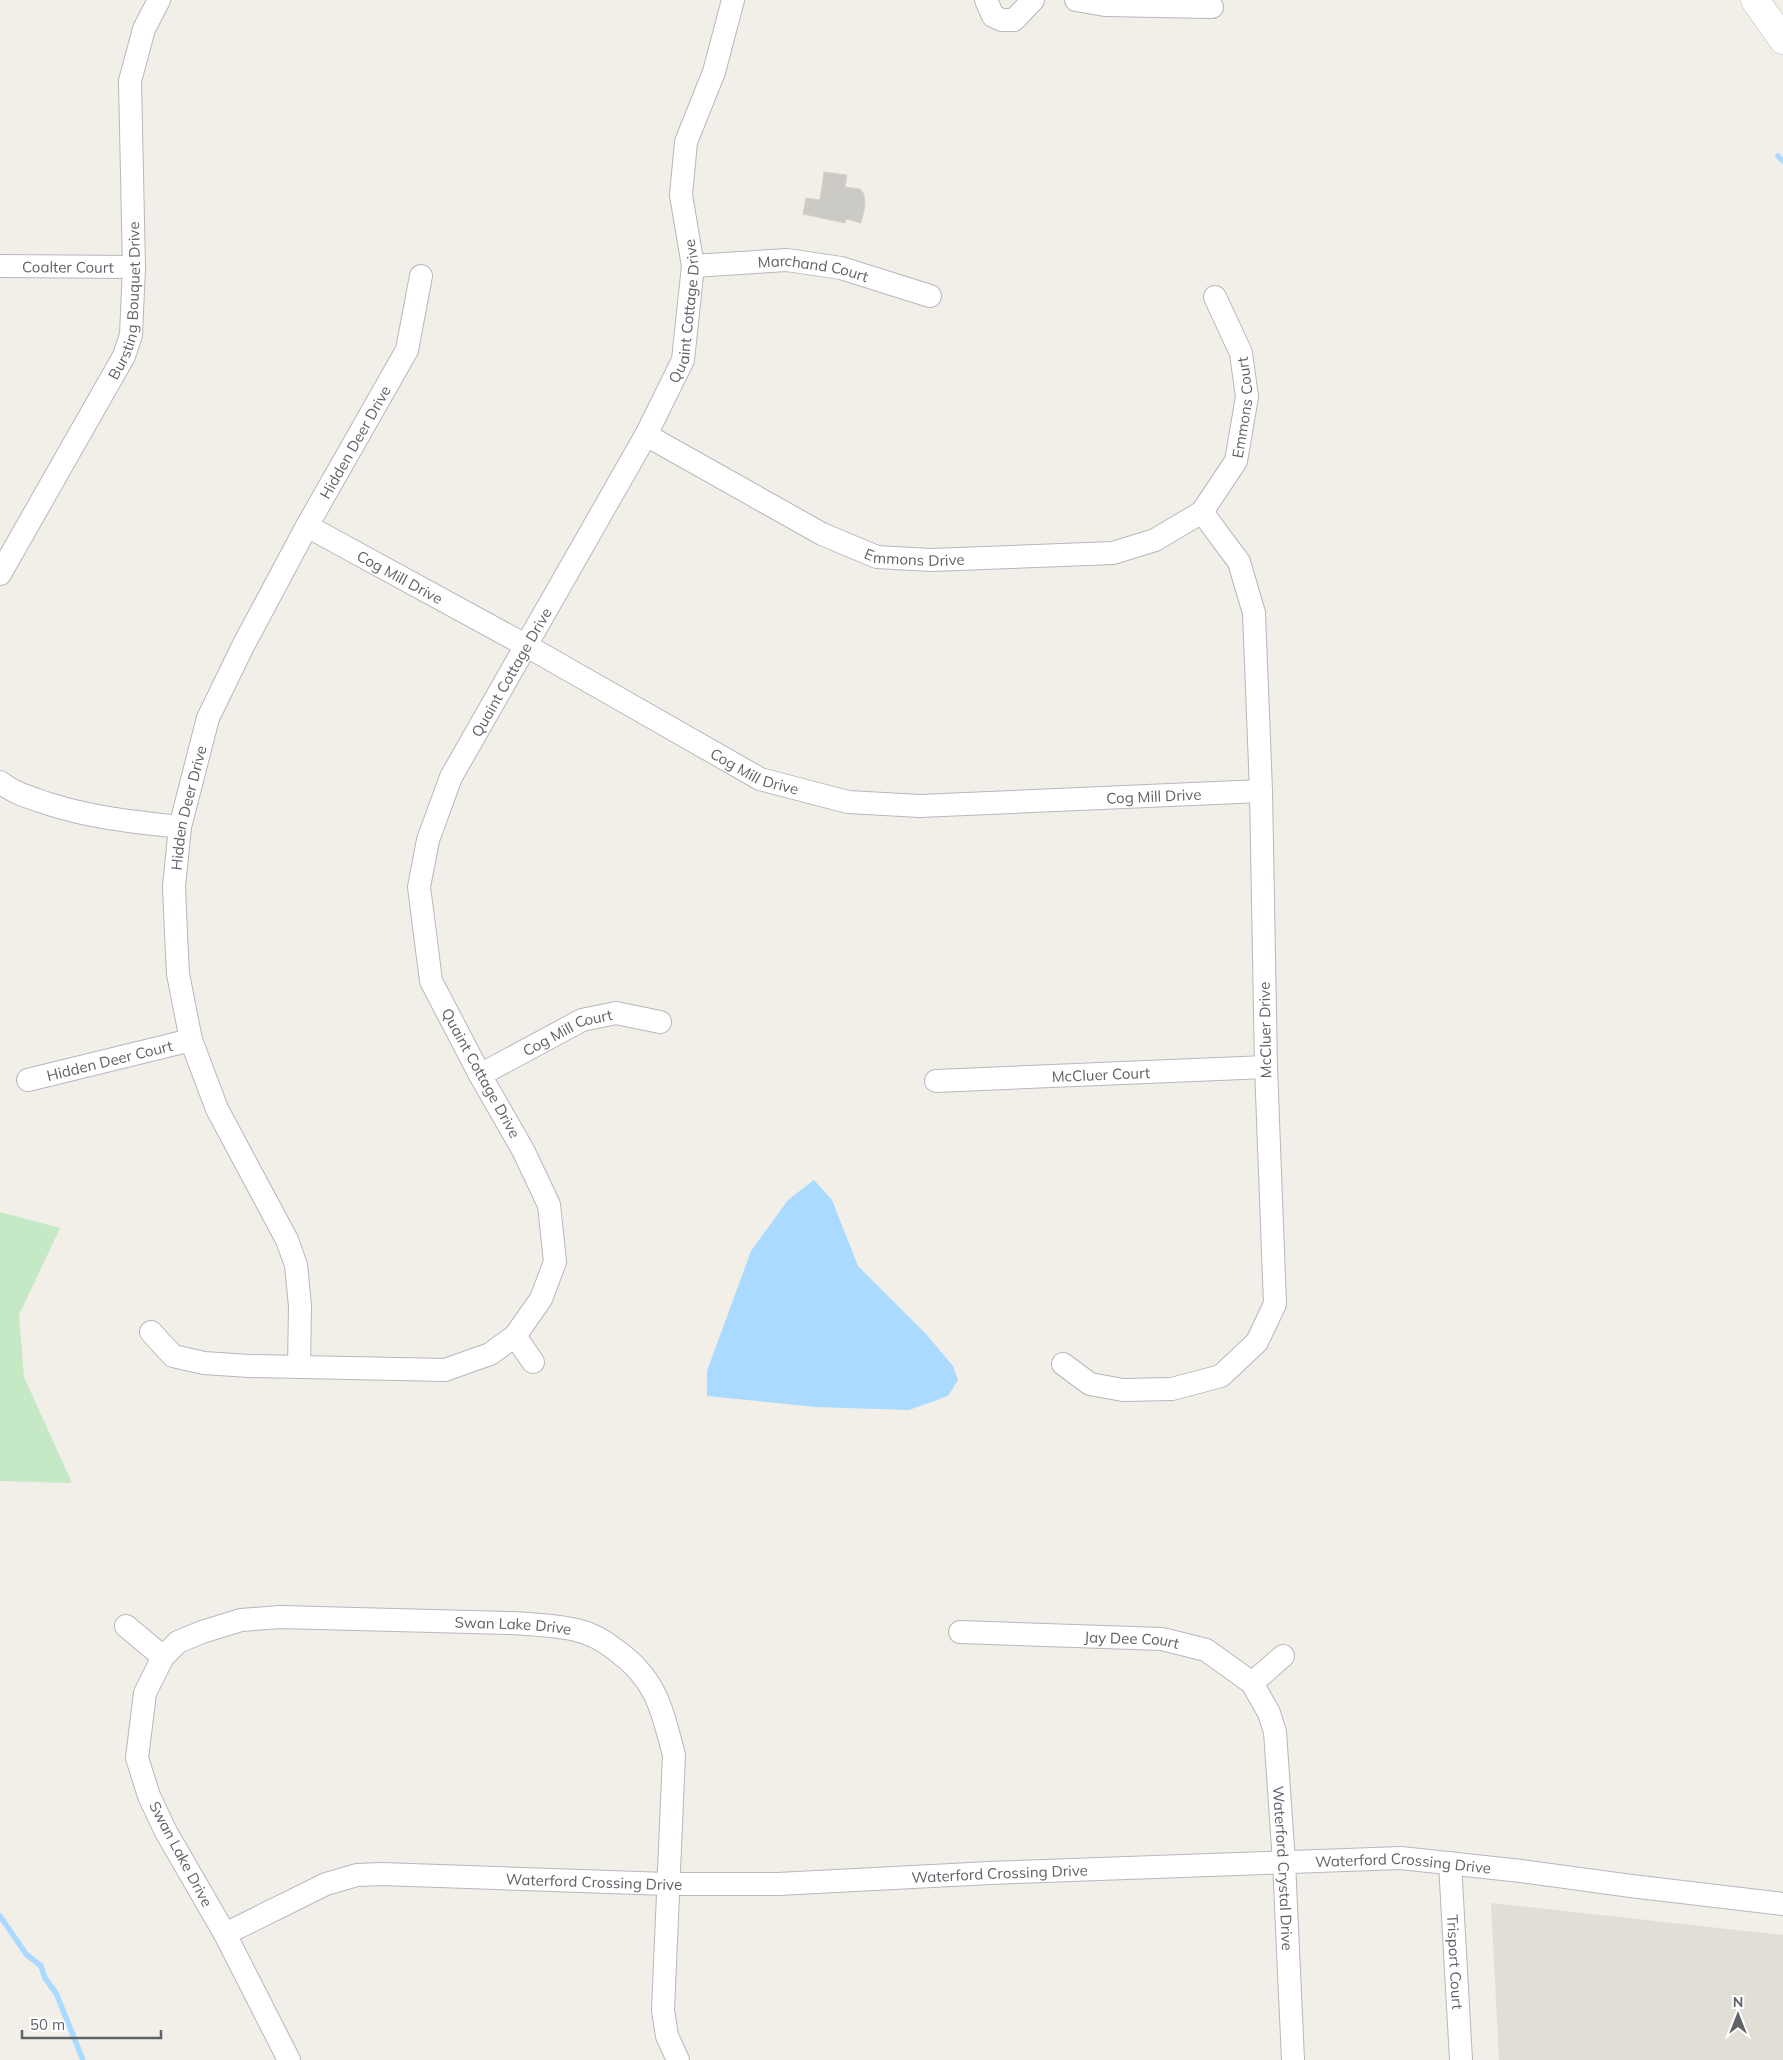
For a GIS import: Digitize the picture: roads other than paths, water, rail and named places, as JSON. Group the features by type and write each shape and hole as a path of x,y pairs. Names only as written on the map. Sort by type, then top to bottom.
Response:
{"street":[{"name":"Bursting Bouquet Drive","path":"0,574 124,356 131,334 134,267 130,81 144,29 159,0"},
{"name":"Quaint Cottage Drive","path":"151,1332 173,1356 204,1363 445,1370 490,1354 515,1336 541,1299 555,1262 549,1205 523,1150 480,1075 432,981 419,887 428,840 451,777 646,435 683,360 693,266 681,195 686,142 714,72 733,0"},
{"path":"986,0 993,16 1002,20 1014,20 1033,0"},
{"path":"1076,0 1105,5 1212,7"},
{"path":"1755,0 1783,40"},
{"name":"Marchand Court","path":"693,266 787,260 841,268 930,296"},
{"name":"Coalter Court","path":"0,266 134,267"},
{"name":"Hidden Deer Drive","path":"299,1367 300,1306 296,1265 287,1240 217,1108 191,1040 178,974 174,886 180,827 208,718 244,644 307,526 407,350 421,276"},
{"name":"Emmons Court","path":"1202,512 1236,461 1247,397 1241,353 1216,297"},
{"name":"Emmons Drive","path":"646,435 822,534 877,557 930,560 1113,553 1155,540 1202,512"},
{"name":"McCluer Drive","path":"1063,1364 1090,1384 1123,1390 1172,1389 1221,1376 1257,1342 1275,1304 1266,1067 1261,791 1254,613 1239,562 1202,512"},
{"name":"Cog Mill Drive","path":"307,526 527,646 760,779 848,802 934,806 1261,791"},
{"path":"0,782 21,795 79,813 114,820 180,827"},
{"name":"Cog Mill Court","path":"480,1075 582,1020 616,1013 660,1022"},
{"name":"Hidden Deer Court","path":"28,1080 191,1040"},
{"name":"McCluer Court","path":"936,1081 1266,1067"},
{"path":"515,1336 533,1362"},
{"name":"Swan Lake Drive","path":"225,1934 166,1832 149,1796 137,1758 145,1693 163,1657 178,1642 202,1632 241,1620 280,1617 508,1623 578,1630 607,1643 633,1662 652,1686 664,1714 674,1755 662,2010 667,2036 678,2060"},
{"path":"126,1626 163,1657"},
{"name":"Jay Dee Court","path":"960,1632 1162,1639 1206,1650 1252,1683"},
{"path":"1252,1683 1283,1656"},
{"name":"Waterford Crystal Drive","path":"1252,1683 1269,1712 1275,1732 1284,1862 1293,2060"},
{"name":"Waterford Crossing Drive","path":"225,1934 326,1884 356,1875 382,1874 667,1884 778,1884 990,1873 1401,1858 1450,1862 1783,1904"},
{"name":"Trisport Court","path":"1450,1862 1461,2060"},
{"path":"225,1934 289,2060"}],"water":[{"path":"814,1180 832,1200 858,1266 926,1334 953,1366 958,1380 948,1396 909,1410 815,1407 707,1396 707,1371 751,1251 788,1200"}],"waterway":[{"path":"1778,156 1783,161"},
{"path":"0,1916 26,1954 41,1966 45,1978 56,1993 83,2060"}]}
